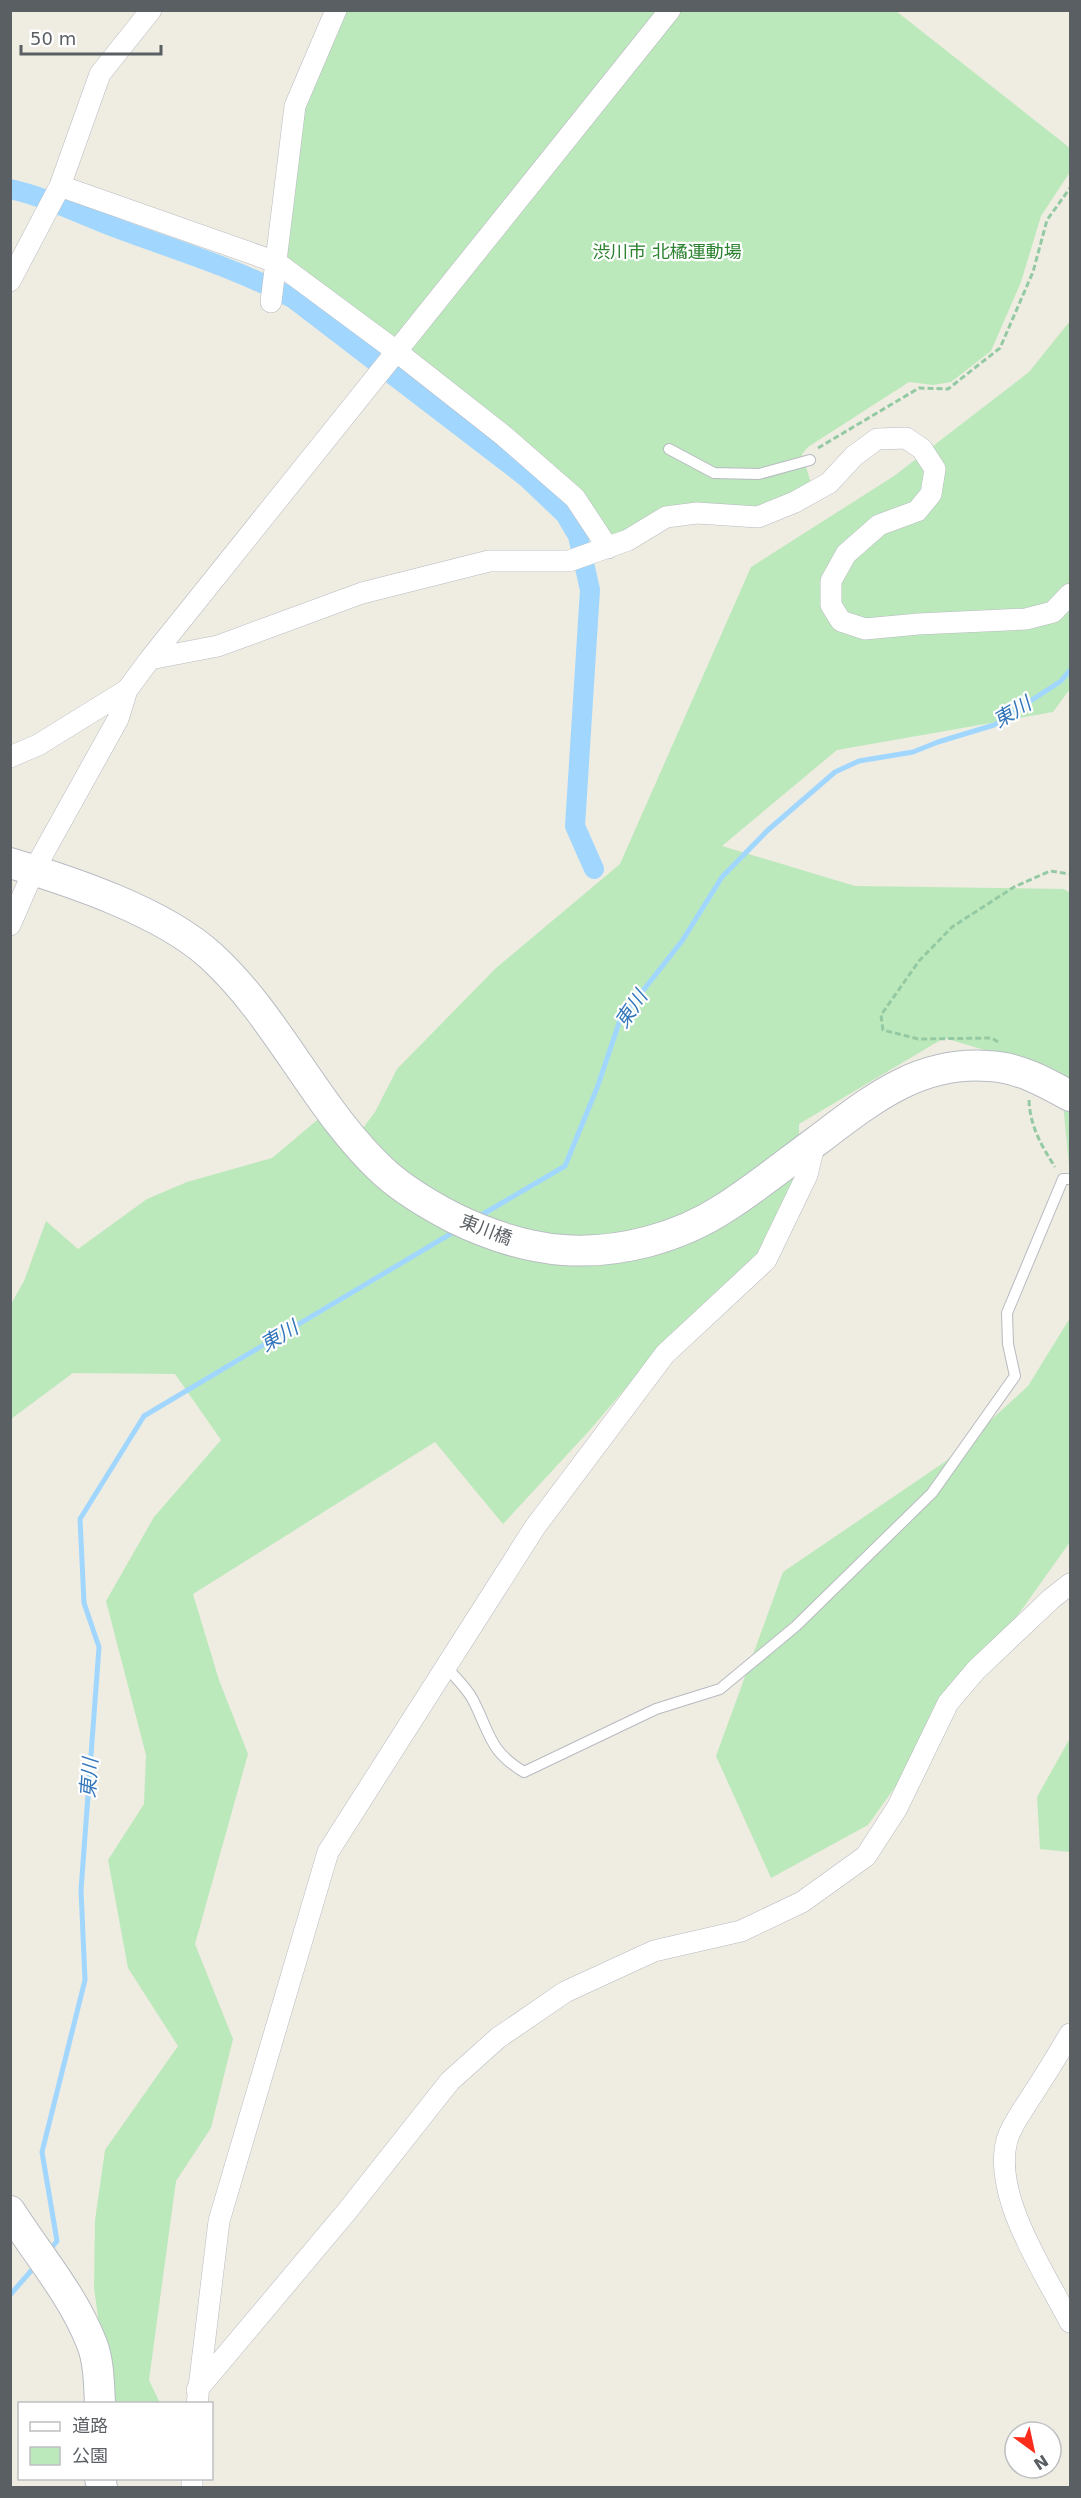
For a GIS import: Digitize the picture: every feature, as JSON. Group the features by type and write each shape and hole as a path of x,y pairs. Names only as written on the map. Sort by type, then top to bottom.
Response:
{"street":[{"path":"10,281 60,186 100,74 151,10"},
{"path":"271,302 295,106 336,10"},
{"path":"10,925 22,867 118,718 127,690 150,658 670,10"},
{"path":"60,186 276,262 504,436 575,498 604,550"},
{"path":"150,658 218,646 362,593 489,561 569,561 628,540 666,517 697,513 758,517 795,502 829,483 854,456 877,439 906,438 922,449 935,469 931,494 917,511 879,525 846,554 831,581 831,605 842,621 865,629 1026,619 1053,612 1071,594"},
{"path":"10,757 46,740 127,690"},
{"name":"東川橋","path":"22,867 128,905 175,930 211,956 234,980 280,1038 343,1126 386,1174 434,1208 470,1226 530,1246 567,1250 599,1249 661,1238 689,1227 723,1209 866,1102 923,1074 955,1066 989,1066 1011,1069 1071,1096"},
{"path":"197,2397 219,2221 328,1852 535,1527 665,1354 766,1260 807,1175 815,1142"},
{"path":"197,2397 450,2081 498,2038 565,1992 654,1951 741,1931 802,1902 866,1856 897,1808 948,1703 976,1670 1051,1599 1071,1584"},
{"path":"1071,2034 1007,2139 1004,2164 1005,2183 1020,2225 1071,2322"},
{"path":"10,2211 64,2288 93,2345 100,2402"}],"lane":[{"path":"669,449 714,473 759,474 810,460"},
{"path":"446,1667 472,1698 492,1745 509,1763 524,1772 656,1709 720,1689 796,1626 932,1493 1015,1376 1008,1344 1007,1313 1067,1179"}],"path":[{"path":"810,460 814,450 919,388 948,389 1000,348 1033,272 1047,220 1071,188"},
{"path":"1000,1043 992,1038 918,1039 883,1030 881,1015 919,961 952,927 1014,886 1050,871 1071,874"},
{"path":"1027,1075 1030,1118 1039,1143 1067,1179"}],"green space":[{"name":"渋川市 北橘運動場","path":"342,11 896,11 1070,148 1070,172 1041,216 1021,282 991,351 951,382 933,385 909,382 808,447 802,454 811,483 753,512 705,507 618,537 606,537 284,259 298,123"},
{"path":"1070,321 1070,689 1053,712 837,750 722,846 855,886 1064,889 1070,893 1070,1176 1060,1072 944,1038 799,1124 799,1187 764,1256 661,1347 589,1431 503,1524 435,1442 193,1594 219,1680 248,1754 195,1944 233,2039 211,2128 176,2181 149,2380 160,2402 110,2402 94,2288 95,2220 105,2150 178,2046 128,1968 108,1860 144,1804 146,1755 106,1601 154,1517 221,1440 175,1374 73,1373 11,1419 11,1304 24,1281 46,1221 78,1249 147,1199 187,1182 272,1158 322,1116 360,1132 375,1112 397,1069 496,968 620,864 751,567 894,476 1029,372"},
{"path":"1070,1318 1070,1542 868,1825 771,1878 716,1756 783,1572 946,1461 1028,1386"},
{"path":"1070,1738 1070,1852 1040,1849 1037,1797"}],"waterway":[{"path":"10,189 52,202 230,269 294,299 526,477 565,514 578,536 590,590 575,826 594,869"},
{"name":"東川","path":"478,1217 565,1166 597,1088 620,1020 682,941 722,877 768,830 835,772 859,761 913,752 994,725 1061,681 1070,670"},
{"name":"東川","path":"49,2251 57,2241 42,2152 85,1980 81,1890 99,1647 84,1603 80,1519 144,1416 457,1230"},
{"name":"東川","path":"10,2295 37,2264"}]}
